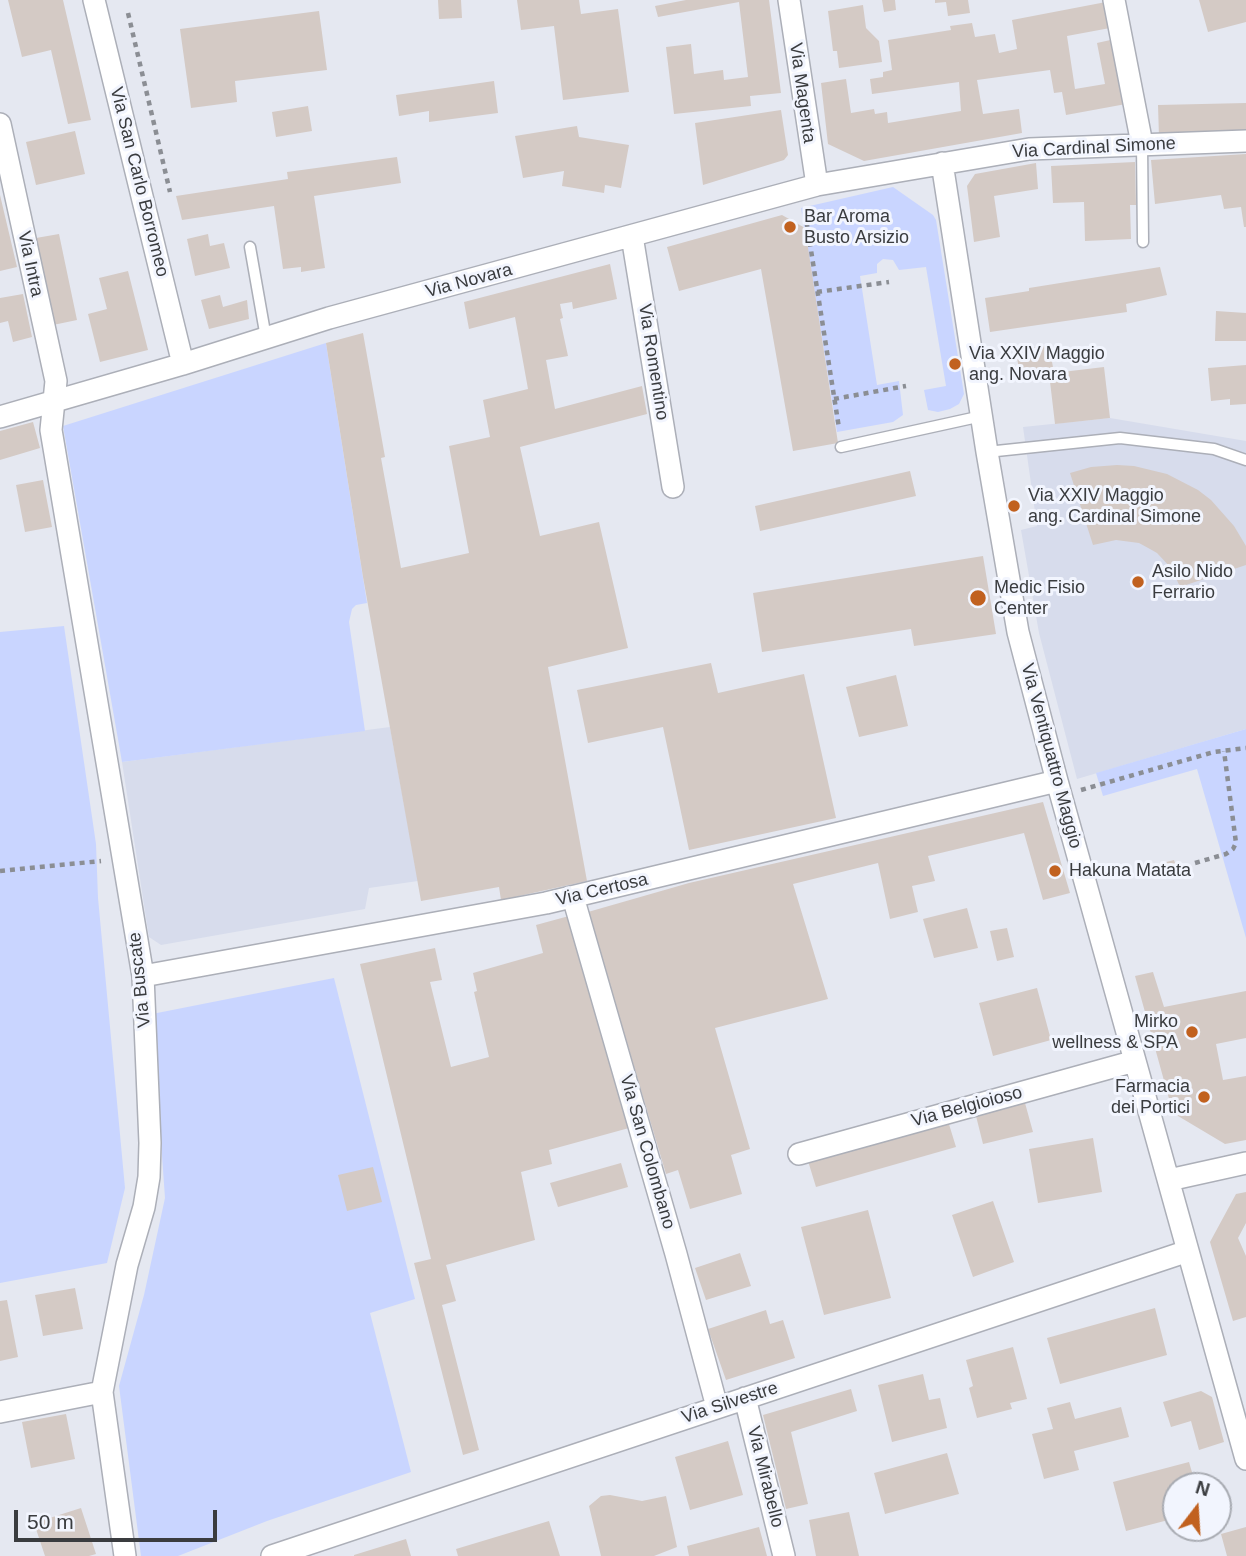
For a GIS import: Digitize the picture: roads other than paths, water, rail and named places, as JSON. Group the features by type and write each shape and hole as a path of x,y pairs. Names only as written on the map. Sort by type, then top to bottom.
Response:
{"street":[{"name":"Via San Carlo Borromeo","path":"94,0 183,364"},
{"name":"Via Magenta","path":"789,0 817,186"},
{"path":"1114,0 1142,144"},
{"name":"Via Intra","path":"0,124 56,380 54,403"},
{"name":"Via Cardinal Simone","path":"942,163 1030,149 1246,141"},
{"name":"Via Novara","path":"0,417 54,403 329,318 817,186 942,163"},
{"name":"Via Ventiquattro Maggio","path":"942,163 1018,632 1246,1459"},
{"name":"Via Romentino","path":"632,236 673,487"},
{"name":"Via Buscate","path":"54,403 51,430 143,976 149,1177 144,1207 127,1265 102,1392 125,1556"},
{"name":"Via Certosa","path":"143,976 573,897 1057,781"},
{"name":"Via San Colombano","path":"573,897 676,1254 717,1407"},
{"name":"Via Belgioioso","path":"799,1154 1135,1060"},
{"path":"1169,1180 1246,1163"},
{"name":"Via Silvestre","path":"272,1556 1188,1251"},
{"path":"0,1412 102,1392"},
{"name":"Via Mirabello","path":"746,1398 784,1556"}],"lane":[{"path":"1142,144 1143,243"},
{"path":"250,247 266,338"},
{"path":"841,447 982,416"},
{"path":"987,452 1120,438 1214,449 1246,460"}],"place":[{"name":"Bar Aroma Busto Arsizio","path":"790,227"},
{"name":"Via XXIV Maggio ang. Novara","path":"955,364"},
{"name":"Via XXIV Maggio ang. Cardinal Simone","path":"1014,506"},
{"name":"Asilo Nido Ferrario","path":"1138,582"},
{"name":"Medic Fisio Center","path":"978,598"},
{"name":"Hakuna Matata","path":"1055,871"},
{"name":"Mirko wellness & SPA","path":"1192,1032"},
{"name":"Farmacia dei Portici","path":"1204,1097"}]}
